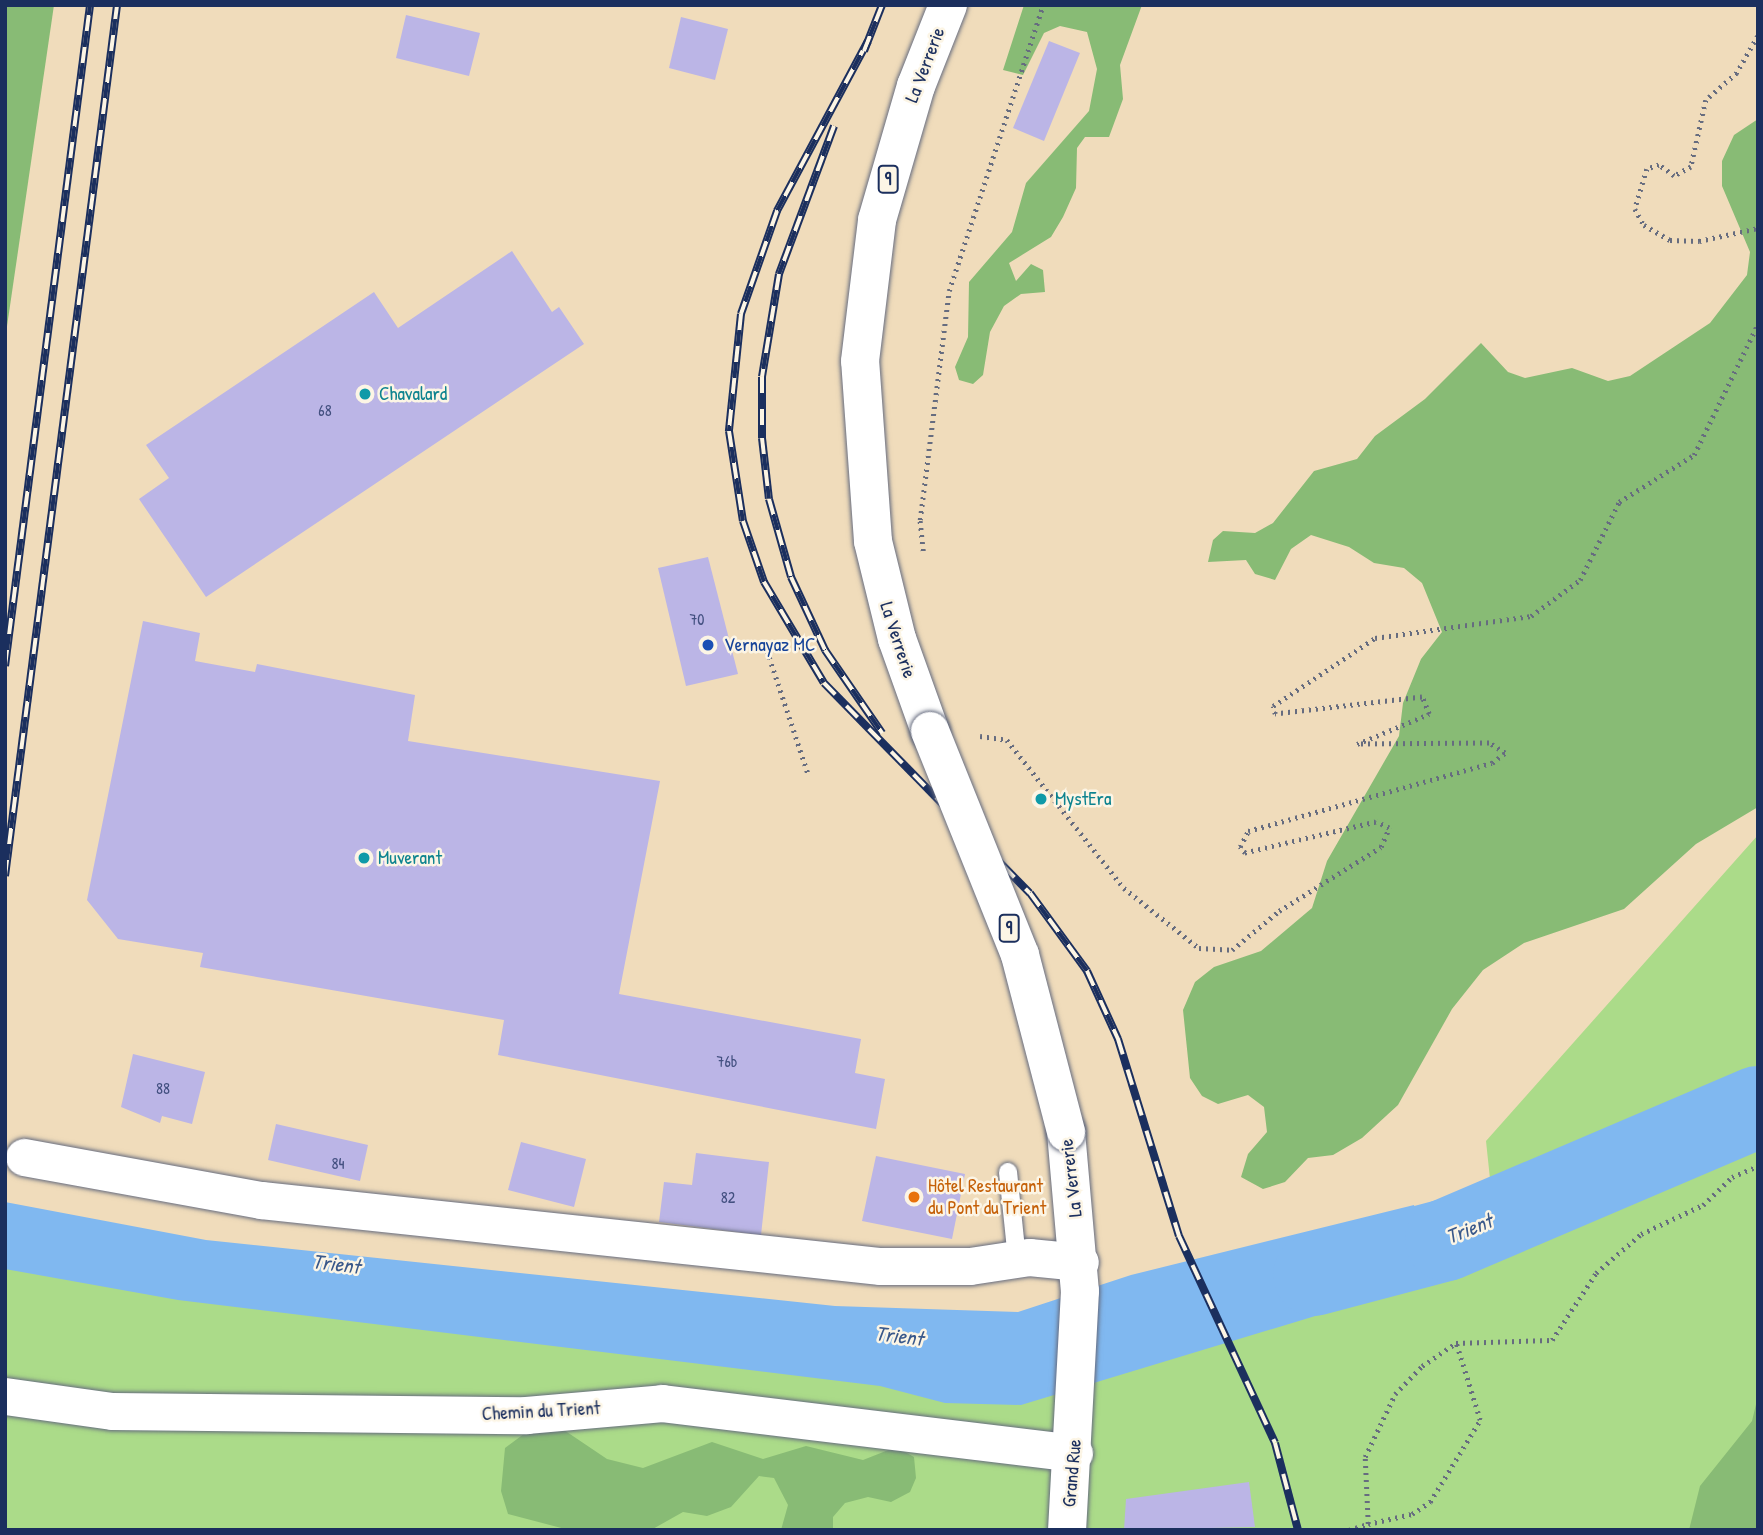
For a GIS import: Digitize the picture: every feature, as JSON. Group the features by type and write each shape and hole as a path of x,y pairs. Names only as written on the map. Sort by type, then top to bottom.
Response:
{"main road":[{"name":"La Verrerie","path":"948,5 884,193 860,361 873,541 897,639 930,731 1020,955 1066,1132 1080,1276"},
{"name":"9","path":"1075,1435 1080,1276"},
{"name":"Grand Rue","path":"1067,1530 1075,1435"}],"street":[{"path":"24,1157 261,1200 880,1266 1017,1259 1080,1276"},
{"name":"Chemin du Trient","path":"5,1396 112,1411 526,1415 662,1403 1075,1435"}],"lane":[{"path":"1008,1172 1017,1259"}],"path":[{"path":"920,520 949,291 1043,5"},
{"path":"1758,36 1737,73 1706,100 1691,167 1674,176 1659,165 1647,169 1635,209 1644,225 1670,240 1699,241 1758,228"},
{"path":"975,735 1007,740 1124,888 1199,948 1232,950 1279,911 1381,847 1390,828 1376,822 1245,853 1240,847 1248,831 1492,763 1505,753 1489,743 1357,744 1429,714 1422,697 1275,714 1273,706 1375,638 1531,616 1580,579 1619,502 1694,455 1758,324"},
{"path":"765,644 809,776"},
{"path":"1368,1524 1365,1457 1395,1394 1456,1343 1552,1340 1596,1273 1641,1234 1703,1205 1732,1177 1758,1166"},
{"path":"1349,1530 1412,1514 1430,1502 1480,1420 1456,1343"}],"green space":[{"path":"5,5 54,5 5,340"},
{"path":"1024,5 1142,5 1120,65 1123,99 1109,137 1085,137 1077,148 1076,188 1051,237 1009,263 1016,281 1031,264 1043,270 1045,292 1021,294 1004,306 990,332 983,375 973,384 959,380 955,367 968,337 969,282 1012,232 1026,183 1089,111 1097,69 1087,32 1060,26 1044,33 1023,75 1003,70"},
{"path":"1758,119 1758,807 1696,844 1624,909 1524,943 1483,970 1452,1009 1398,1105 1362,1138 1333,1155 1308,1158 1285,1182 1263,1189 1241,1177 1248,1154 1267,1132 1264,1107 1248,1095 1218,1104 1202,1096 1190,1078 1183,1010 1195,982 1214,967 1261,951 1312,908 1327,861 1399,736 1403,703 1421,659 1442,632 1422,583 1404,568 1374,563 1349,547 1311,535 1291,549 1275,580 1255,574 1246,560 1208,562 1213,540 1223,531 1255,533 1273,523 1314,471 1357,459 1375,436 1425,399 1481,343 1508,372 1525,378 1572,368 1608,381 1630,376 1710,323 1747,275 1750,252 1722,186 1722,161 1734,135"},
{"path":"1758,835 1758,1530 5,1530 5,1227 1019,1352 1496,1236 1486,1141"},
{"path":"1758,1396 1758,1530 1689,1530 1700,1486 1752,1421"},
{"path":"532,1428 561,1428 607,1459 643,1468 712,1442 763,1459 806,1446 863,1460 896,1447 914,1457 916,1478 910,1492 891,1502 868,1497 845,1503 833,1517 833,1530 781,1530 788,1505 774,1478 759,1476 731,1507 707,1516 683,1512 651,1530 569,1530 508,1514 501,1491 505,1448"}],"water":[{"path":"5,1202 206,1240 835,1306 1018,1312 1131,1275 1414,1205 1434,1280 1021,1405 945,1403 880,1386 178,1300 5,1269"}],"building":[{"path":"406,15 480,33 469,76 396,58"},
{"path":"681,17 728,29 715,80 669,68"},
{"path":"1049,41 1080,53 1044,141 1013,128"},
{"name":"Chavalard","path":"512,251 552,312 559,307 584,344 206,597 139,499 169,478 146,445 374,292 398,328"},
{"path":"708,557 738,674 686,686 658,568"},
{"name":"Muverant","path":"143,621 200,633 195,661 255,672 257,664 415,695 408,741 660,781 619,994 861,1039 855,1073 885,1079 876,1129 498,1055 504,1020 200,967 203,953 118,939 87,900"},
{"path":"133,1054 205,1072 192,1124 162,1116 160,1123 121,1107"},
{"path":"276,1124 368,1145 360,1181 268,1160"},
{"path":"521,1142 586,1159 574,1207 508,1190"},
{"path":"696,1153 769,1162 761,1235 659,1222 664,1182 692,1185"},
{"name":"Hôtel Restaurant du Pont du Trient","path":"876,1156 965,1174 952,1239 862,1221"},
{"path":"1249,1482 1255,1527 1124,1530 1126,1499"}],"waterway":[{"name":"Trient","path":"1314,1275 1446,1240 1758,1107"}],"railway":[{"path":"5,666 90,5"},
{"path":"5,876 117,5"},
{"path":"864,51 882,5"},
{"path":"868,41 777,211 741,314 729,431 743,521 764,582 824,683 1030,893 1087,971 1118,1039 1179,1236 1275,1443 1298,1530"},
{"path":"834,126 779,274 762,377 762,438 769,499 791,577 825,650 882,733"}],"place":[{"name":"Chavalard","path":"365,394"},
{"name":"Vernayaz MC","path":"708,645"},
{"name":"MystEra","path":"1041,799"},
{"name":"Muverant","path":"364,858"},
{"name":"Hôtel Restaurant du Pont du Trient","path":"914,1197"}]}
